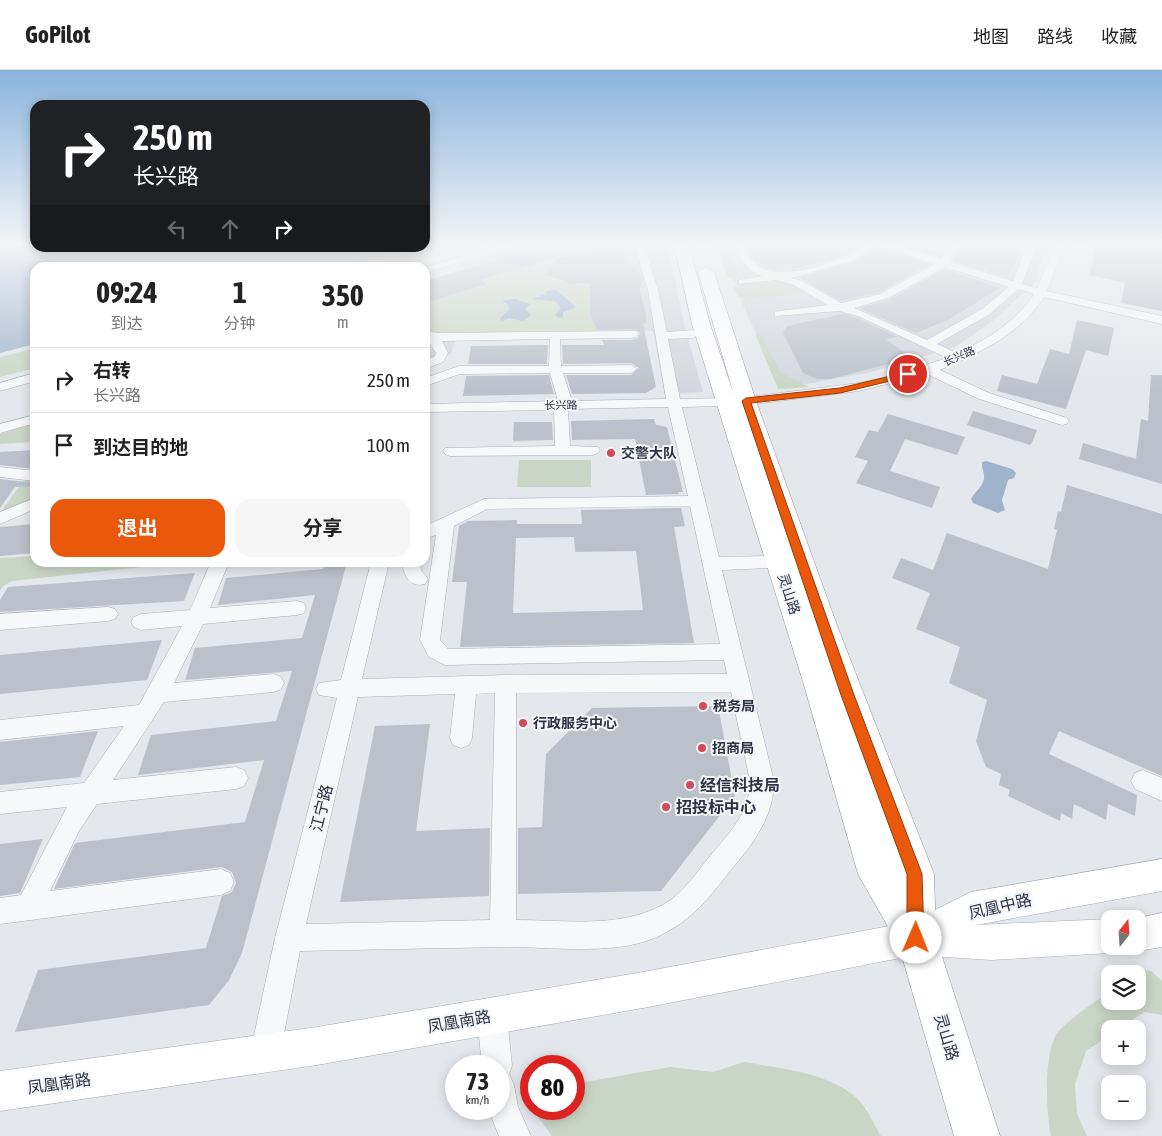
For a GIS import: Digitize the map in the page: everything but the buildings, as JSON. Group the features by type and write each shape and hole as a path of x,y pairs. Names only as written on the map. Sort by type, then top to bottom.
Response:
{"highway":[{"name":"灵山路","path":"693,293 701,324 736,402 915,874 916,938"},
{"name":"灵山路","path":"709,293 736,402 816,676 877,874 916,938 978,1136"}],"main road":[{"name":"凤凰中路","path":"916,938 971,909 1162,875"},
{"name":"凤凰中路","path":"916,938 991,943 1101,937"},
{"name":"凤凰南路","path":"0,1091 265,1054 492,1016 916,938"}],"street":[{"path":"290,938 306,936 503,933 616,934 655,924 683,907 744,835 757,812 762,796 762,781 674,403 653,293"},
{"path":"815,293 840,307 862,314 957,358"},
{"path":"779,314 840,307 890,293"},
{"path":"927,345 983,313 1007,293"},
{"path":"1041,293 1162,320"},
{"name":"长兴路","path":"430,408 546,396 564,405 736,402 840,390 928,369 982,346 1030,308 1041,293"},
{"path":"965,336 988,322 1012,324"},
{"path":"430,362 442,356 431,335 632,334"},
{"path":"661,336 693,334"},
{"path":"555,340 555,370 564,405 563,450"},
{"path":"430,380 458,370 631,369"},
{"path":"928,369 984,396 1062,421"},
{"path":"546,396 555,370"},
{"path":"0,387 30,378"},
{"path":"0,429 30,420"},
{"path":"450,451 593,450"},
{"path":"0,472 30,475"},
{"path":"430,531 484,504 697,501"},
{"path":"0,518 30,505"},
{"path":"446,524 430,640 436,651 446,657 733,652"},
{"path":"712,564 770,562"},
{"path":"29,907 70,823 158,693 197,616 218,567"},
{"name":"江宁路","path":"265,1054 290,938 379,567"},
{"path":"412,567 413,573 419,579"},
{"path":"141,622 297,608"},
{"path":"0,622 108,614"},
{"path":"158,693 274,683"},
{"path":"326,689 506,684 740,683"},
{"path":"503,933 506,684"},
{"path":"461,738 466,685"},
{"path":"0,730 145,714"},
{"path":"0,803 236,778"},
{"path":"0,911 221,882"},
{"path":"492,1016 495,1055"},
{"path":"508,1120 515,1136"}],"shaded area":[{"path":"458,293 678,293 685,328 703,392 665,394 653,331 458,332 451,354 430,358 430,301"},
{"path":"738,293 1023,293 993,321 955,347 871,372 806,384 794,382 774,370"}],"green space":[{"path":"460,293 590,293 588,297 591,322 597,325 597,331 432,333 430,332 430,302"},
{"path":"736,293 795,293 770,297 738,297"},
{"path":"755,334 761,334 780,372 809,387 778,389"},
{"path":"30,349 30,369 0,377 0,357"},
{"path":"30,425 30,442 0,444 0,434"},
{"path":"519,460 591,460 591,487 517,487"},
{"path":"30,480 30,500 1,512 23,481"},
{"path":"30,556 30,567 141,567 12,581 3,586 0,591 0,558"},
{"path":"1146,970 1151,971 1162,981 1162,1015 1144,1012 1132,1020 1101,1020 1101,1041 1086,1051 1075,1084 1077,1114 1087,1136 1051,1136 1047,1098 1050,1051 1059,1031 1101,998 1101,1010 1146,1010"},
{"path":"744,1062 800,1072 828,1081 857,1098 881,1136 552,1136 540,1120 585,1120 585,1082 670,1067 713,1072"}],"water":[{"path":"0,293 30,293 30,345 0,353"},
{"path":"559,293 575,308 563,312 563,317 558,318 555,315 561,308 555,301 532,299 546,294"},
{"path":"515,299 530,304 525,309 531,315 523,321 509,318 502,321 500,318 510,309 502,301"},
{"path":"986,461 1012,469 1016,473 1014,478 1008,480 1002,500 1005,510 998,513 973,503 971,499 983,482 982,462"}],"place":[{"name":"交警大队","path":"611,453"},
{"name":"税务局","path":"703,706"},
{"name":"行政服务中心","path":"523,723"},
{"name":"招商局","path":"702,748"},
{"name":"经信科技局","path":"690,785"},
{"name":"招投标中心","path":"666,807"}],"route":[{"path":"908,374 840,390 746,401 824,628 915,874 916,938"}]}
